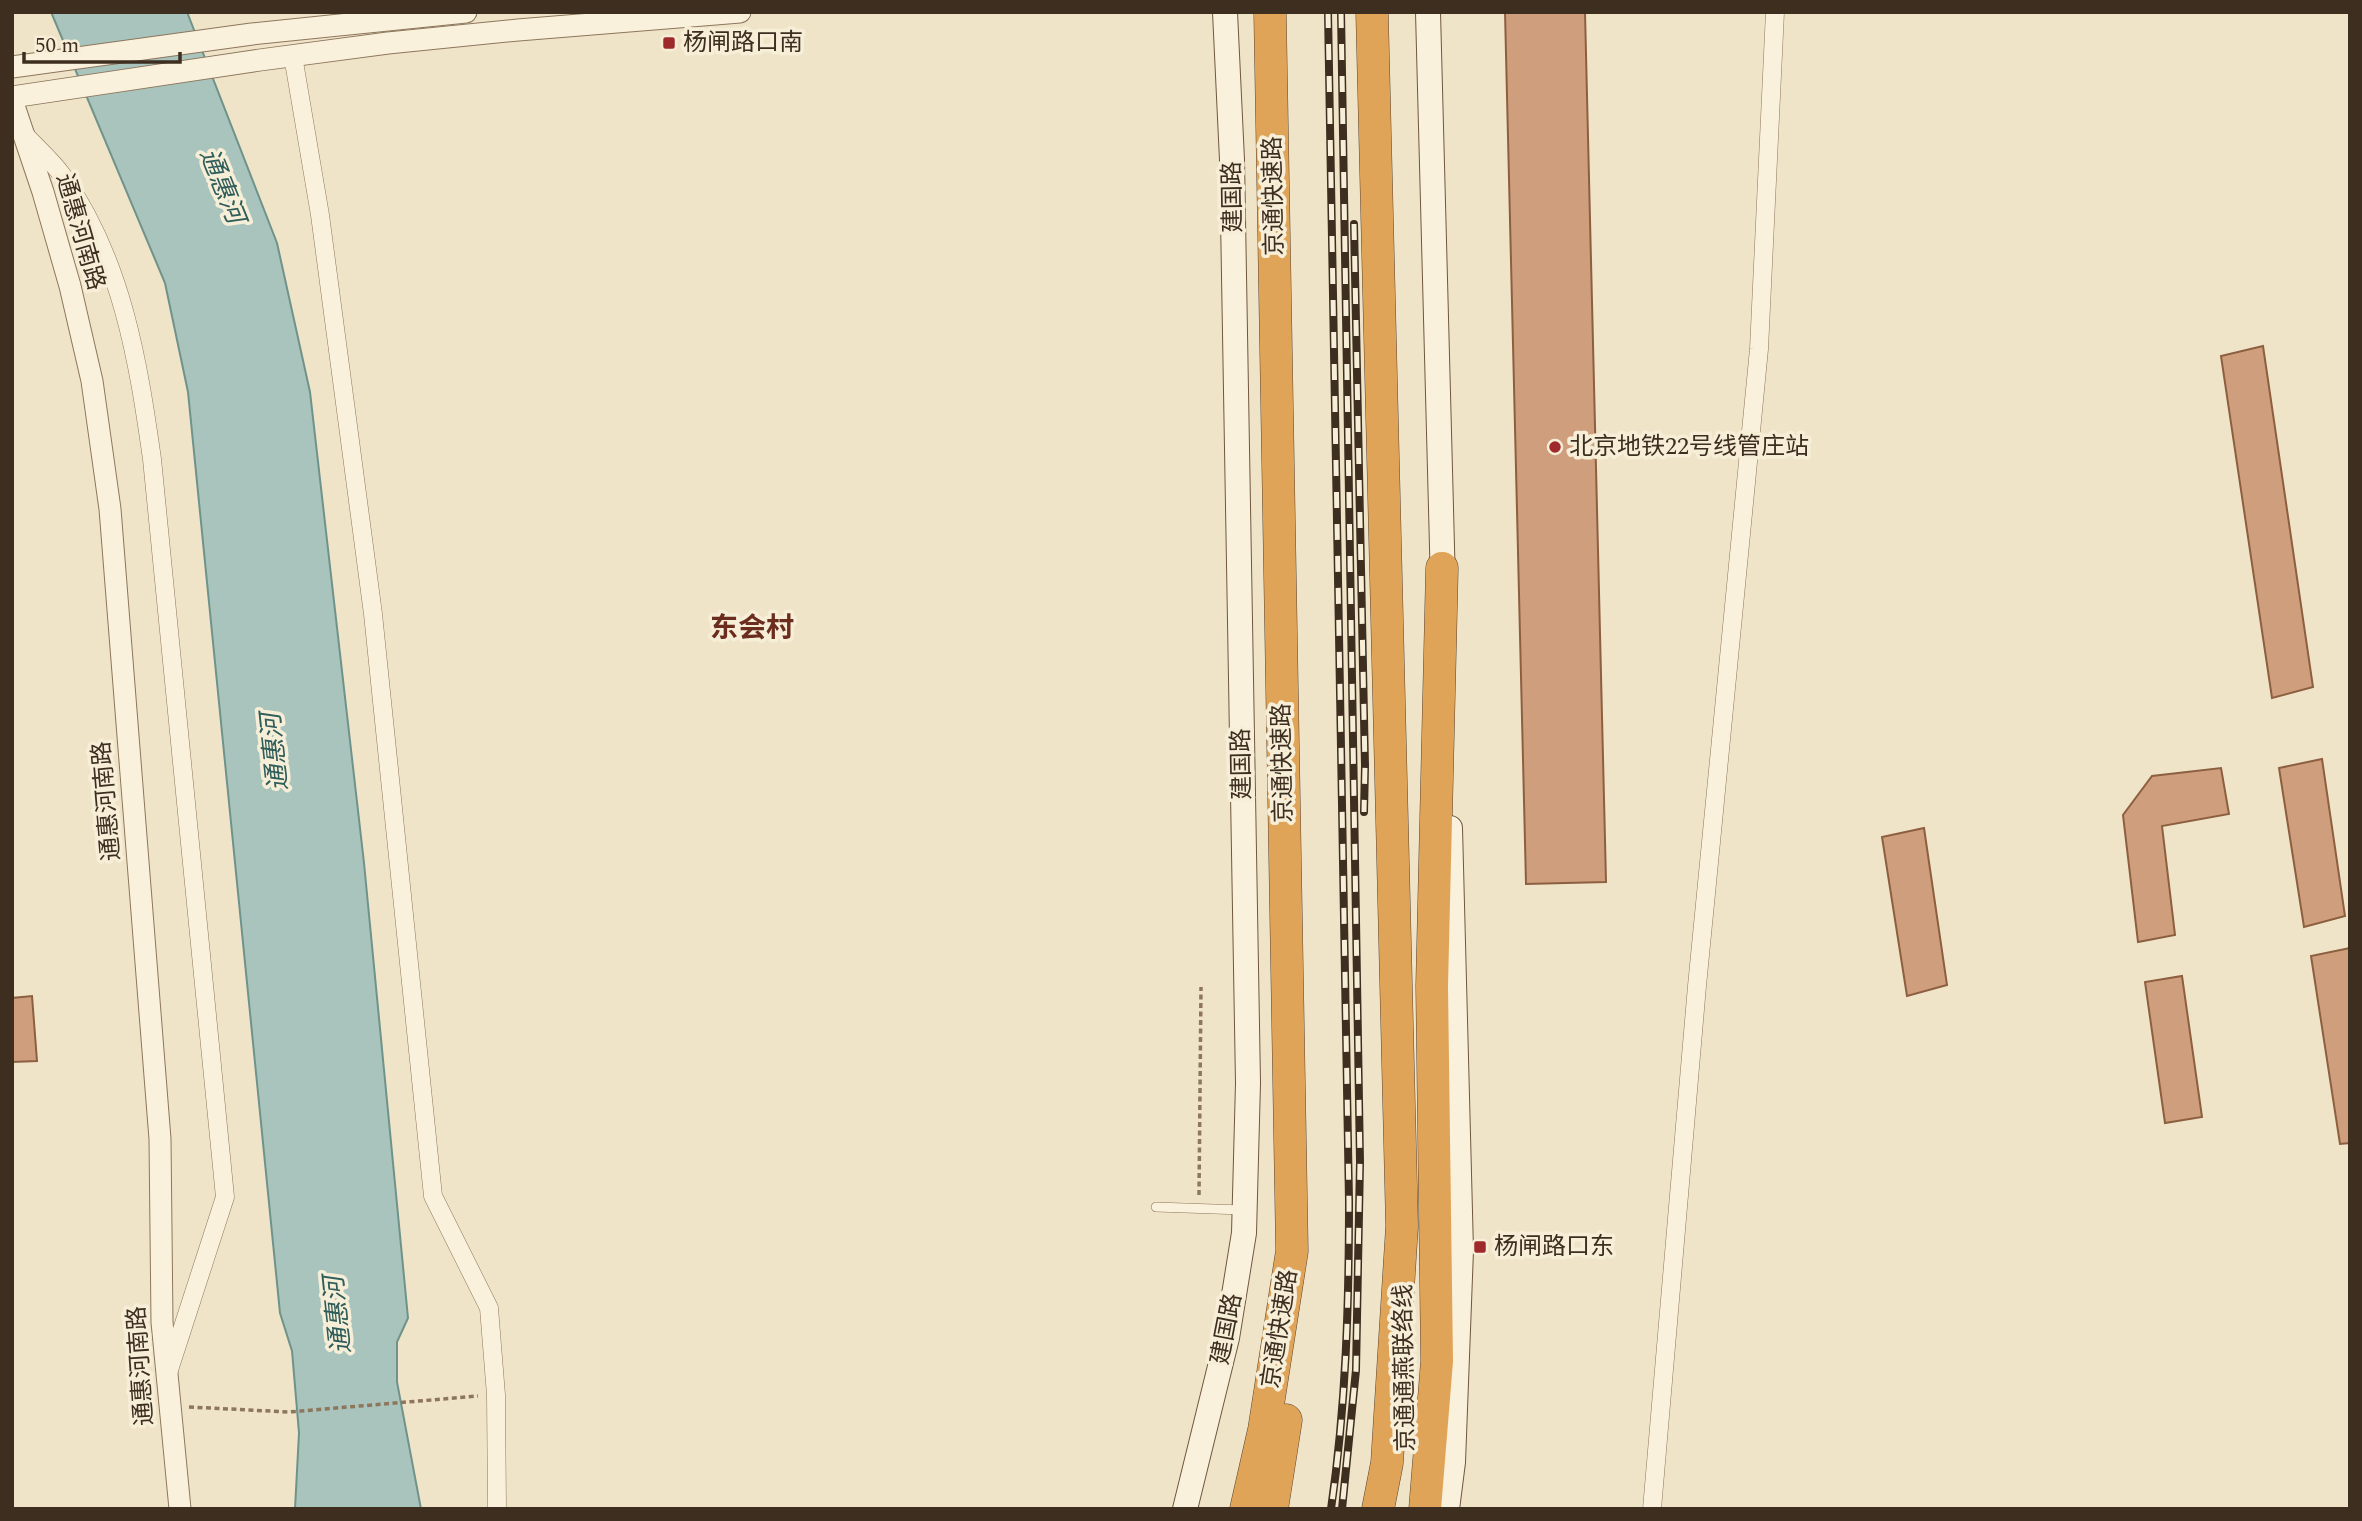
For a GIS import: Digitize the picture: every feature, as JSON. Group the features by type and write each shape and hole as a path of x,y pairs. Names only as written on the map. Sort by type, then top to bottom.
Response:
{"highway":[{"name":"京通快速路","path":"1246,1509 1265,1430 1292,1251 1269,12"},
{"path":"1372,12 1402,1226 1387,1463 1378,1509"},
{"path":"1426,1509 1437,1361 1432,986 1442,568"},
{"name":"京通通燕联络线","path":"1401,1509 1408,1447 1402,1226"},
{"path":"1272,1509 1286,1420 1292,1251"}],"main road":[{"name":"建国路","path":"1185,1509 1227,1338 1244,1233 1248,1055 1232,160 1225,12"},
{"path":"1428,12 1461,1250 1453,1462 1447,1509"}],"street":[{"path":"20,66 252,34 298,20 466,12"},
{"path":"12,99 39,92 293,56 518,30 740,12"},
{"path":"1652,1509 1697,986 1759,349 1775,12"},
{"path":"293,56 320,215 373,614 433,1196 489,1308 496,1395 497,1509"},
{"name":"通惠河南路","path":"12,99 70,286 92,381 110,509 160,1139 162,1322 180,1509"},
{"path":"23,134 62,174 107,258 139,369 152,459 225,1197 167,1376"}],"lane":[{"path":"1156,1207 1244,1210"}],"path":[{"path":"1199,1187 1201,987"},
{"path":"170,1405 289,1412 496,1395"}],"water":[{"name":"通惠河","path":"51,12 187,12 277,243 310,392 364,863 408,1318 397,1342 397,1382 421,1509 295,1509 299,1433 292,1351 280,1313 188,392 165,283"}],"building":[{"name":"北京地铁22号线管庄站","path":"1505,12 1585,12 1606,882 1526,884"},
{"path":"2263,346 2313,687 2272,698 2221,356"},
{"path":"2322,759 2345,916 2304,927 2279,768"},
{"path":"2221,768 2229,814 2162,826 2175,935 2138,942 2123,815 2152,776"},
{"path":"1924,828 1947,985 1907,996 1882,837"},
{"path":"2350,948 2350,1143 2340,1144 2311,956"},
{"path":"2182,976 2202,1117 2165,1123 2145,982"},
{"path":"32,996 37,1061 12,1062 12,998"}],"railway":[{"path":"1328,12 1349,1201 1346,1355 1331,1509"},
{"path":"1341,12 1360,1162 1356,1370 1342,1509"},
{"path":"1354,224 1364,812"}],"place":[{"name":"杨闸路口南","path":"669,43"},
{"name":"北京地铁22号线管庄站","path":"1555,447"},
{"name":"杨闸路口东","path":"1480,1247"}],"district":[{"name":"东会村","path":"752,628"}]}
